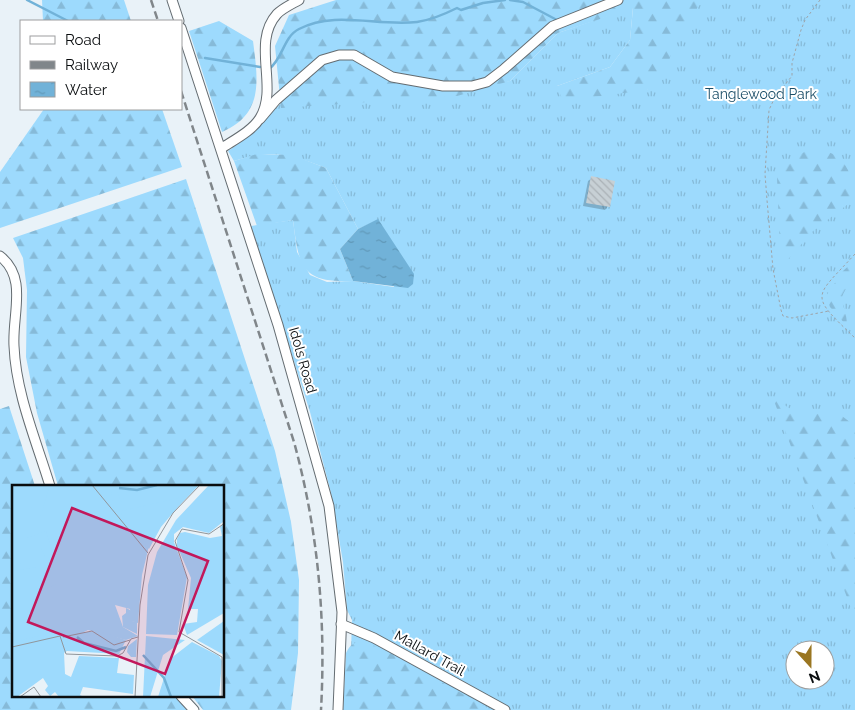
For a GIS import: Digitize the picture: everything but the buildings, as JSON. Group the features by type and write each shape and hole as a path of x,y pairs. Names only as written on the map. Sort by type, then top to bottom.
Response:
{"street":[{"path":"172,0 179,20"},
{"path":"260,119 267,102 266,45 269,26 282,10 299,0"},
{"path":"222,148 243,134 260,119 276,100 322,60 339,55 354,55 392,77 443,86 472,86 487,82 554,26 618,0"},
{"name":"Idols Road","path":"182,31 222,148 278,325 329,506 342,624 338,710"},
{"path":"0,256 9,263 15,274 17,285 14,345 16,372 27,415 50,485"},
{"name":"Mallard Trail","path":"342,624 374,638 505,710"},
{"path":"184,698 194,710"}],"path":[{"path":"820,0 805,20 792,63 792,76 775,97 769,110 765,174 773,268 781,310 784,316 792,318 829,312"},
{"path":"855,254 824,286 820,295 824,306 855,338"}],"green space":[{"path":"42,0 124,0 131,20 43,20"},
{"path":"336,0 704,0 686,21 669,59 647,90 563,101 557,86 610,67 630,40 633,8 558,33 510,81 457,96 281,108 275,46 289,15"},
{"name":"Tanglewood Park","path":"665,0 855,0 855,710 349,710 352,620 347,610 343,562 331,493 310,412 251,226 293,220 297,252 310,275 327,282 353,281 394,287 399,253 378,220 358,229 326,168 291,156 270,154 234,161 228,151 249,136 281,103 281,107 510,81 558,33 633,7 630,40 610,67 557,86 647,90"},
{"path":"219,21 253,41 256,69 255,94 252,106 236,125 222,132 189,31"},
{"path":"43,110 162,110 182,167 0,228 0,172"},
{"path":"809,149 831,153 844,163 852,181 852,201 813,231 784,264 780,252 777,177 788,162"},
{"path":"257,154 292,155 326,168 358,229 340,249 353,281 323,279 313,275 306,269 298,250 293,220 257,226 234,161"},
{"path":"186,179 275,451 291,522 299,580 298,653 291,710 203,710 194,698 225,698 225,485 58,485 37,413 26,357 27,290 23,258 13,238"},
{"path":"855,260 855,278 842,298 847,326 830,307 826,296 843,271"},
{"path":"773,398 794,411 842,416 855,426 855,619"},
{"path":"9,406 35,485 12,485 12,698 177,698 187,710 0,710 0,409"},
{"path":"364,641 394,655 491,710 343,710 346,653 353,644"}],"water":[{"path":"378,219 414,274 413,284 408,288 353,281 340,249 358,229"}],"waterway":[{"path":"27,0 66,20"},
{"path":"269,69 274,65 290,37 299,29 313,23 342,20 387,23 417,22 457,8 461,10 483,3 505,0"},
{"path":"510,0 523,2 557,20"},
{"path":"205,58 260,67"}],"railway":[{"path":"151,0 158,20"},
{"path":"182,94 294,442 302,475 314,541 321,608 321,710"}]}
